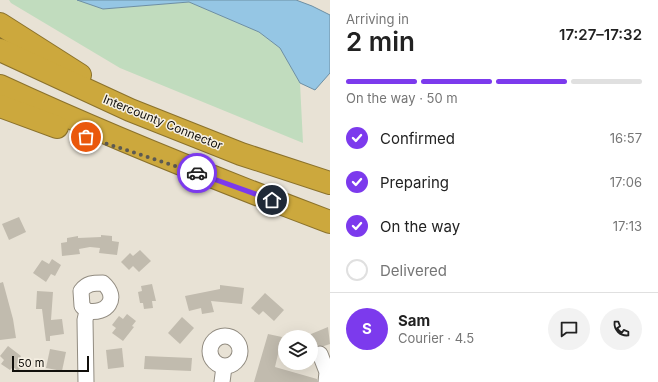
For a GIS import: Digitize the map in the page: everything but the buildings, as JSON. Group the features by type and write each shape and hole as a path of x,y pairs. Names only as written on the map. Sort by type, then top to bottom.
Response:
{"highway":[{"path":"0,24 90,82 130,110"},
{"name":"Intercounty Connector","path":"0,50 130,110 241,154 330,183"},
{"path":"0,86 83,124 229,184 330,222"},
{"path":"0,106 72,132 229,184"}],"street":[{"path":"86,382 87,311"},
{"path":"320,354 327,372 326,382"},
{"path":"222,382 224,366"}],"green space":[{"path":"9,0 77,0 103,9 189,2 259,32 280,48 300,83 303,143 120,68 11,3"}],"water":[{"path":"77,0 296,0 330,15 330,73 315,90 300,83 280,48 259,32 189,2 103,9"}],"way so far":[{"path":"86,137 197,173"}],"route":[{"path":"197,173 272,200"}]}
